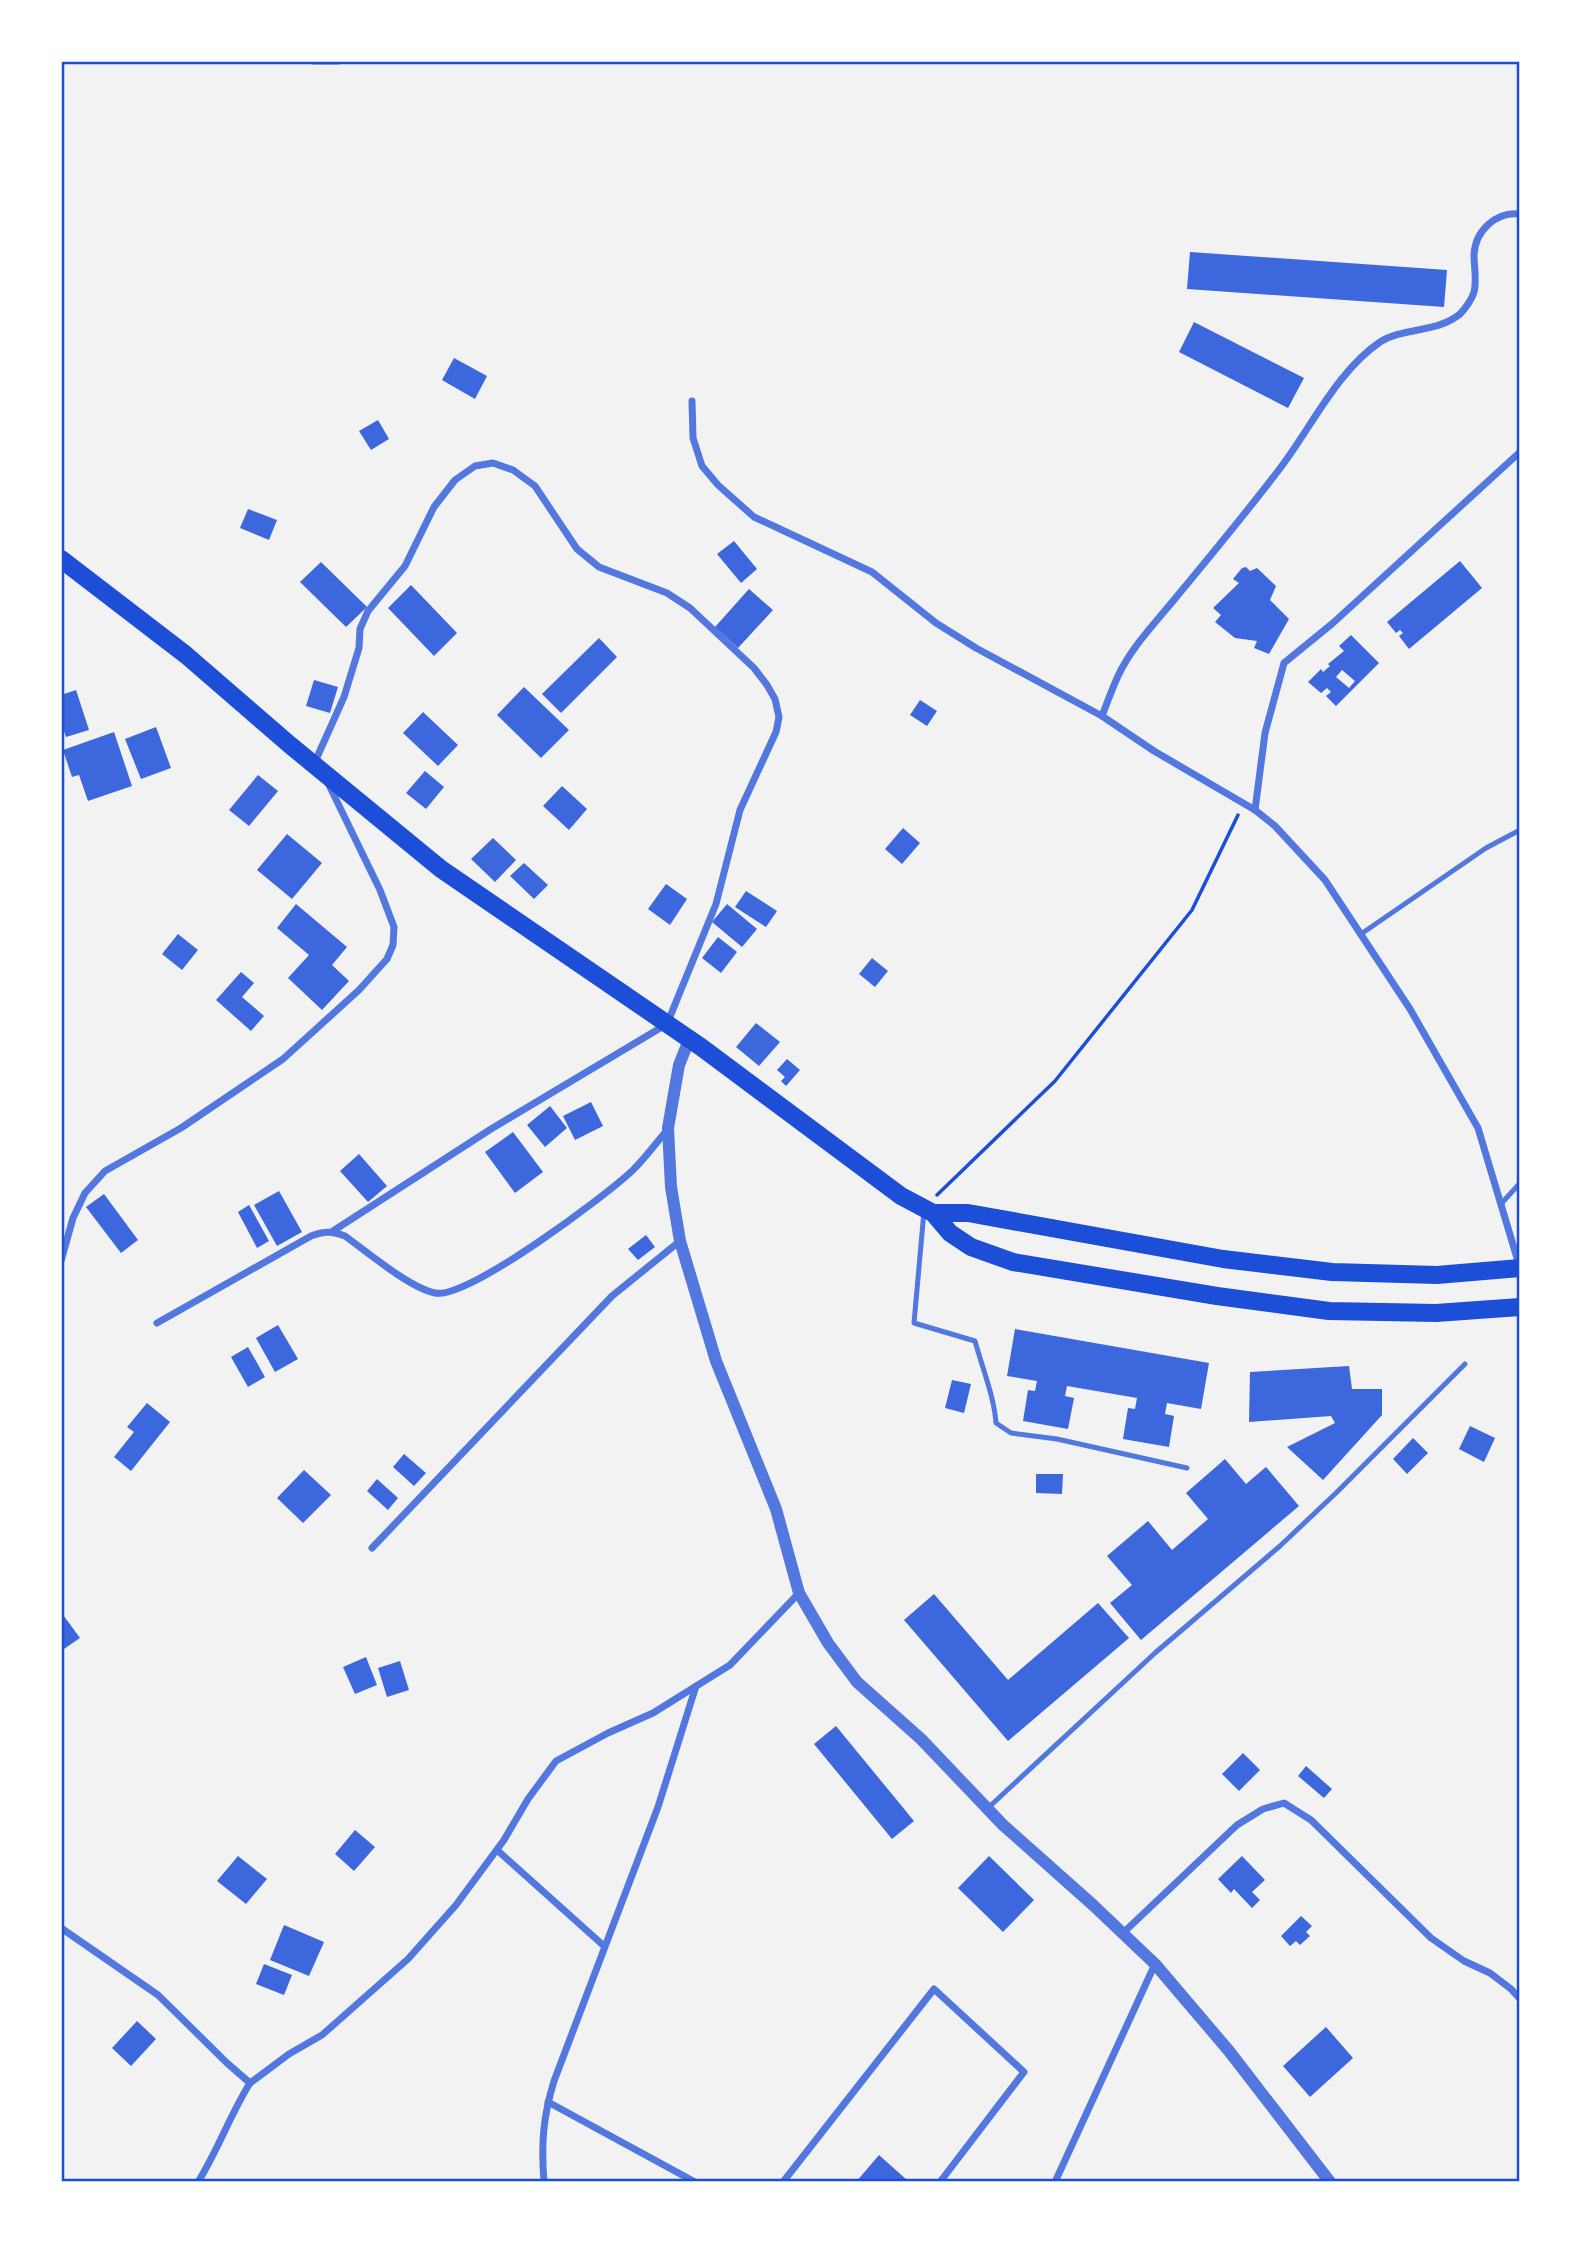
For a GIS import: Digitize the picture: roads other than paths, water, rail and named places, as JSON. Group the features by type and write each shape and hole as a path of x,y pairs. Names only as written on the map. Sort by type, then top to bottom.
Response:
{"main road":[{"path":"61,559 186,655 441,869 667,1024 901,1196 929,1211 950,1233 971,1247 1013,1262 1217,1296 1329,1311 1436,1313 1520,1307"},
{"path":"929,1211 968,1213 1223,1259 1332,1272 1437,1275 1520,1268"}],"street":[{"path":"313,61 338,61"},
{"path":"1102,716 1118,675 1138,644 1264,490 1326,401 1360,359 1381,341 1435,327 1459,315 1474,292 1474,251 1481,231 1500,217 1511,213 1520,214"},
{"path":"692,401 693,439 702,466 718,485 754,517 872,572 936,624 1102,716 1154,751 1244,803 1275,826 1325,880 1410,1009 1478,1128 1520,1268"},
{"path":"1255,810 1265,733 1284,663 1520,452"},
{"path":"61,1261 81,1201 105,1171 181,1128 283,1059 359,990 387,959 393,945 394,927 380,890 318,768 344,697 359,648 360,629 368,611 405,566 435,508 455,480 475,466 493,463 513,470 535,486 577,549 600,567 667,593 690,608 754,668 775,699 779,717 776,732 740,810 716,904 667,1024 491,1129 333,1231"},
{"path":"689,1040 679,1065 668,1128 671,1187 680,1241 716,1361 776,1509 799,1593 828,1643 857,1682 920,1739 987,1808 1155,1964 1229,2051 1330,2182"},
{"path":"158,1323 323,1231 333,1231 345,1236 416,1285 437,1294 457,1291 540,1242 609,1191 635,1168 668,1128"},
{"path":"373,1548 612,1296 680,1241"},
{"path":"198,2182 214,2156 235,2106 250,2083 289,2054 322,2035 408,1959 456,1905 497,1850 528,1799 556,1761 653,1713 730,1665 799,1593"},
{"path":"544,2182 541,2153 548,2102 658,1807 696,1686"},
{"path":"1123,1933 1237,1825 1264,1809 1284,1803 1311,1820 1431,1938 1464,1961 1490,1973 1520,1999"},
{"path":"497,1850 604,1946"},
{"path":"61,1928 158,1995 250,2083"},
{"path":"1055,2182 1155,1964"},
{"path":"783,2182 934,1989 1024,2072 940,2182"},
{"path":"548,2102 695,2182"}],"lane":[{"path":"1361,934 1486,848 1520,830"},
{"path":"1501,1204 1520,1183"},
{"path":"929,1211 914,1323 975,1341 986,1386 994,1405 996,1423 1011,1433 1057,1439 1187,1468"},
{"path":"987,1808 1155,1653 1336,1493 1465,1364"}]}
